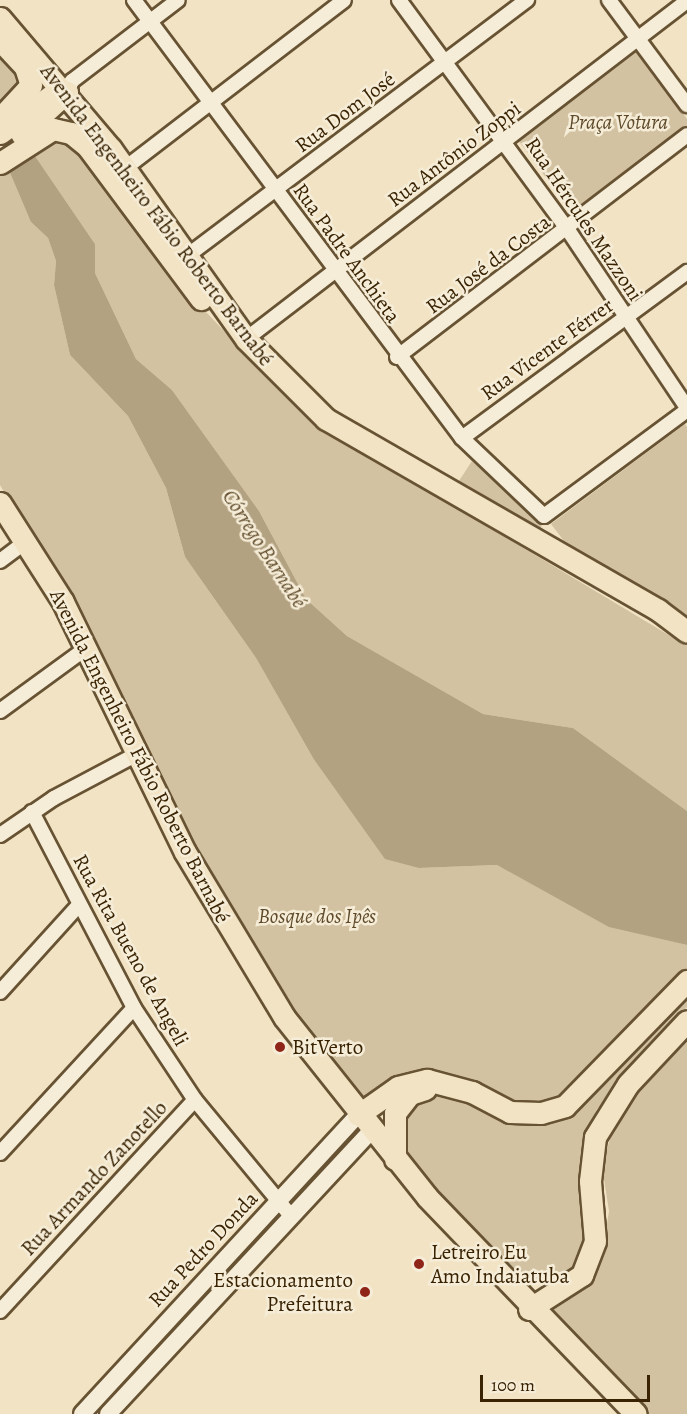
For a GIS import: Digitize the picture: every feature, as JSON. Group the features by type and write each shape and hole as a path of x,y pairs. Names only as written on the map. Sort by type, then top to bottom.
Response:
{"main road":[{"name":"Avenida Engenheiro Fábio Roberto Barnabé","path":"0,18 67,93 246,339 284,381 351,436 658,610 687,632"},
{"path":"0,40 25,67 31,85 27,95 0,117"},
{"path":"0,133 56,92 67,93 58,106 0,149"},
{"path":"0,163 53,129 64,129 92,153 202,301 246,339"},
{"path":"92,153 124,169"},
{"name":"Avenida Engenheiro Fábio Roberto Barnabé","path":"0,502 27,541 85,649 137,754 253,970 365,1123 395,1159 529,1309 636,1414"},
{"path":"365,1123 411,1083 434,1080 455,1086 510,1112 541,1113 565,1106 687,981"},
{"path":"529,1309 586,1267 596,1241 590,1181 595,1137 628,1084 687,1021"},
{"path":"395,1159 391,1132 404,1098 418,1089 455,1086"}],"street":[{"name":"Rua Padre Anchieta","path":"134,0 334,272 462,438 544,516 687,409"},
{"path":"67,93 72,81 178,0"},
{"path":"124,169 344,0"},
{"name":"Rua Hércules Mazzoni","path":"399,0 568,230 687,409"},
{"name":"Rua Dom José","path":"187,256 276,192 527,0"},
{"path":"609,0 687,105"},
{"name":"Rua Antônio Zoppi","path":"246,339 687,1"},
{"name":"Rua José da Costa","path":"398,357 568,230 687,135"},
{"name":"Rua Vicente Férrer","path":"462,438 687,272"},
{"path":"0,561 27,541"},
{"path":"0,711 85,649"},
{"path":"0,835 32,812 137,754"},
{"name":"Rua Rita Bueno de Angeli","path":"32,812 134,1008 195,1100 277,1203 291,1216"},
{"path":"0,992 79,905"},
{"path":"0,1153 134,1008"},
{"name":"Rua Armando Zanotello","path":"0,1311 195,1100"},
{"name":"Rua Pedro Donda","path":"82,1414 277,1203 365,1123"},
{"name":"Rua Pedro Donda","path":"108,1414 291,1216 365,1123"}],"green space":[{"path":"0,49 20,79 0,113"},
{"name":"Praça Votura","path":"636,50 687,119 687,127 572,213 518,140"},
{"name":"Bosque dos Ipês","path":"50,135 73,143 204,310 308,419 687,646 687,811 573,728 483,714 347,636 306,599 259,511 172,390 136,359 95,273 95,244 35,156 31,222 48,238 56,261 54,285 70,355 128,416 166,488 185,557 256,658 313,758 419,868 497,865 637,933 687,945 687,969 572,1092 548,1103 525,1105 459,1080 359,1105 221,902 90,641 0,485 0,168"},
{"path":"685,424 687,427 687,618 564,541 551,524"},
{"path":"472,461 543,523 540,529 459,481"},
{"path":"687,993 687,1007 597,1109 588,1134 586,1242 576,1267 542,1285 509,1276 414,1168 399,1138 408,1102 433,1092 572,1112"},
{"path":"687,1038 687,1414 648,1414 549,1310 587,1285 602,1258 609,1211 602,1166 617,1115"}],"water":[{"name":"Córrego Barnabé","path":"35,156 95,244 95,273 136,359 172,390 259,511 306,599 347,636 483,714 573,728 687,811 687,945 609,927 497,865 419,868 385,859 313,758 256,658 185,557 166,488 128,416 70,355 54,285 56,261 48,238 31,222 9,170"}],"place":[{"name":"BitVerto","path":"280,1047"},
{"name":"Letreiro Eu Amo Indaiatuba","path":"419,1264"},
{"name":"Estacionamento Prefeitura","path":"365,1292"}]}
